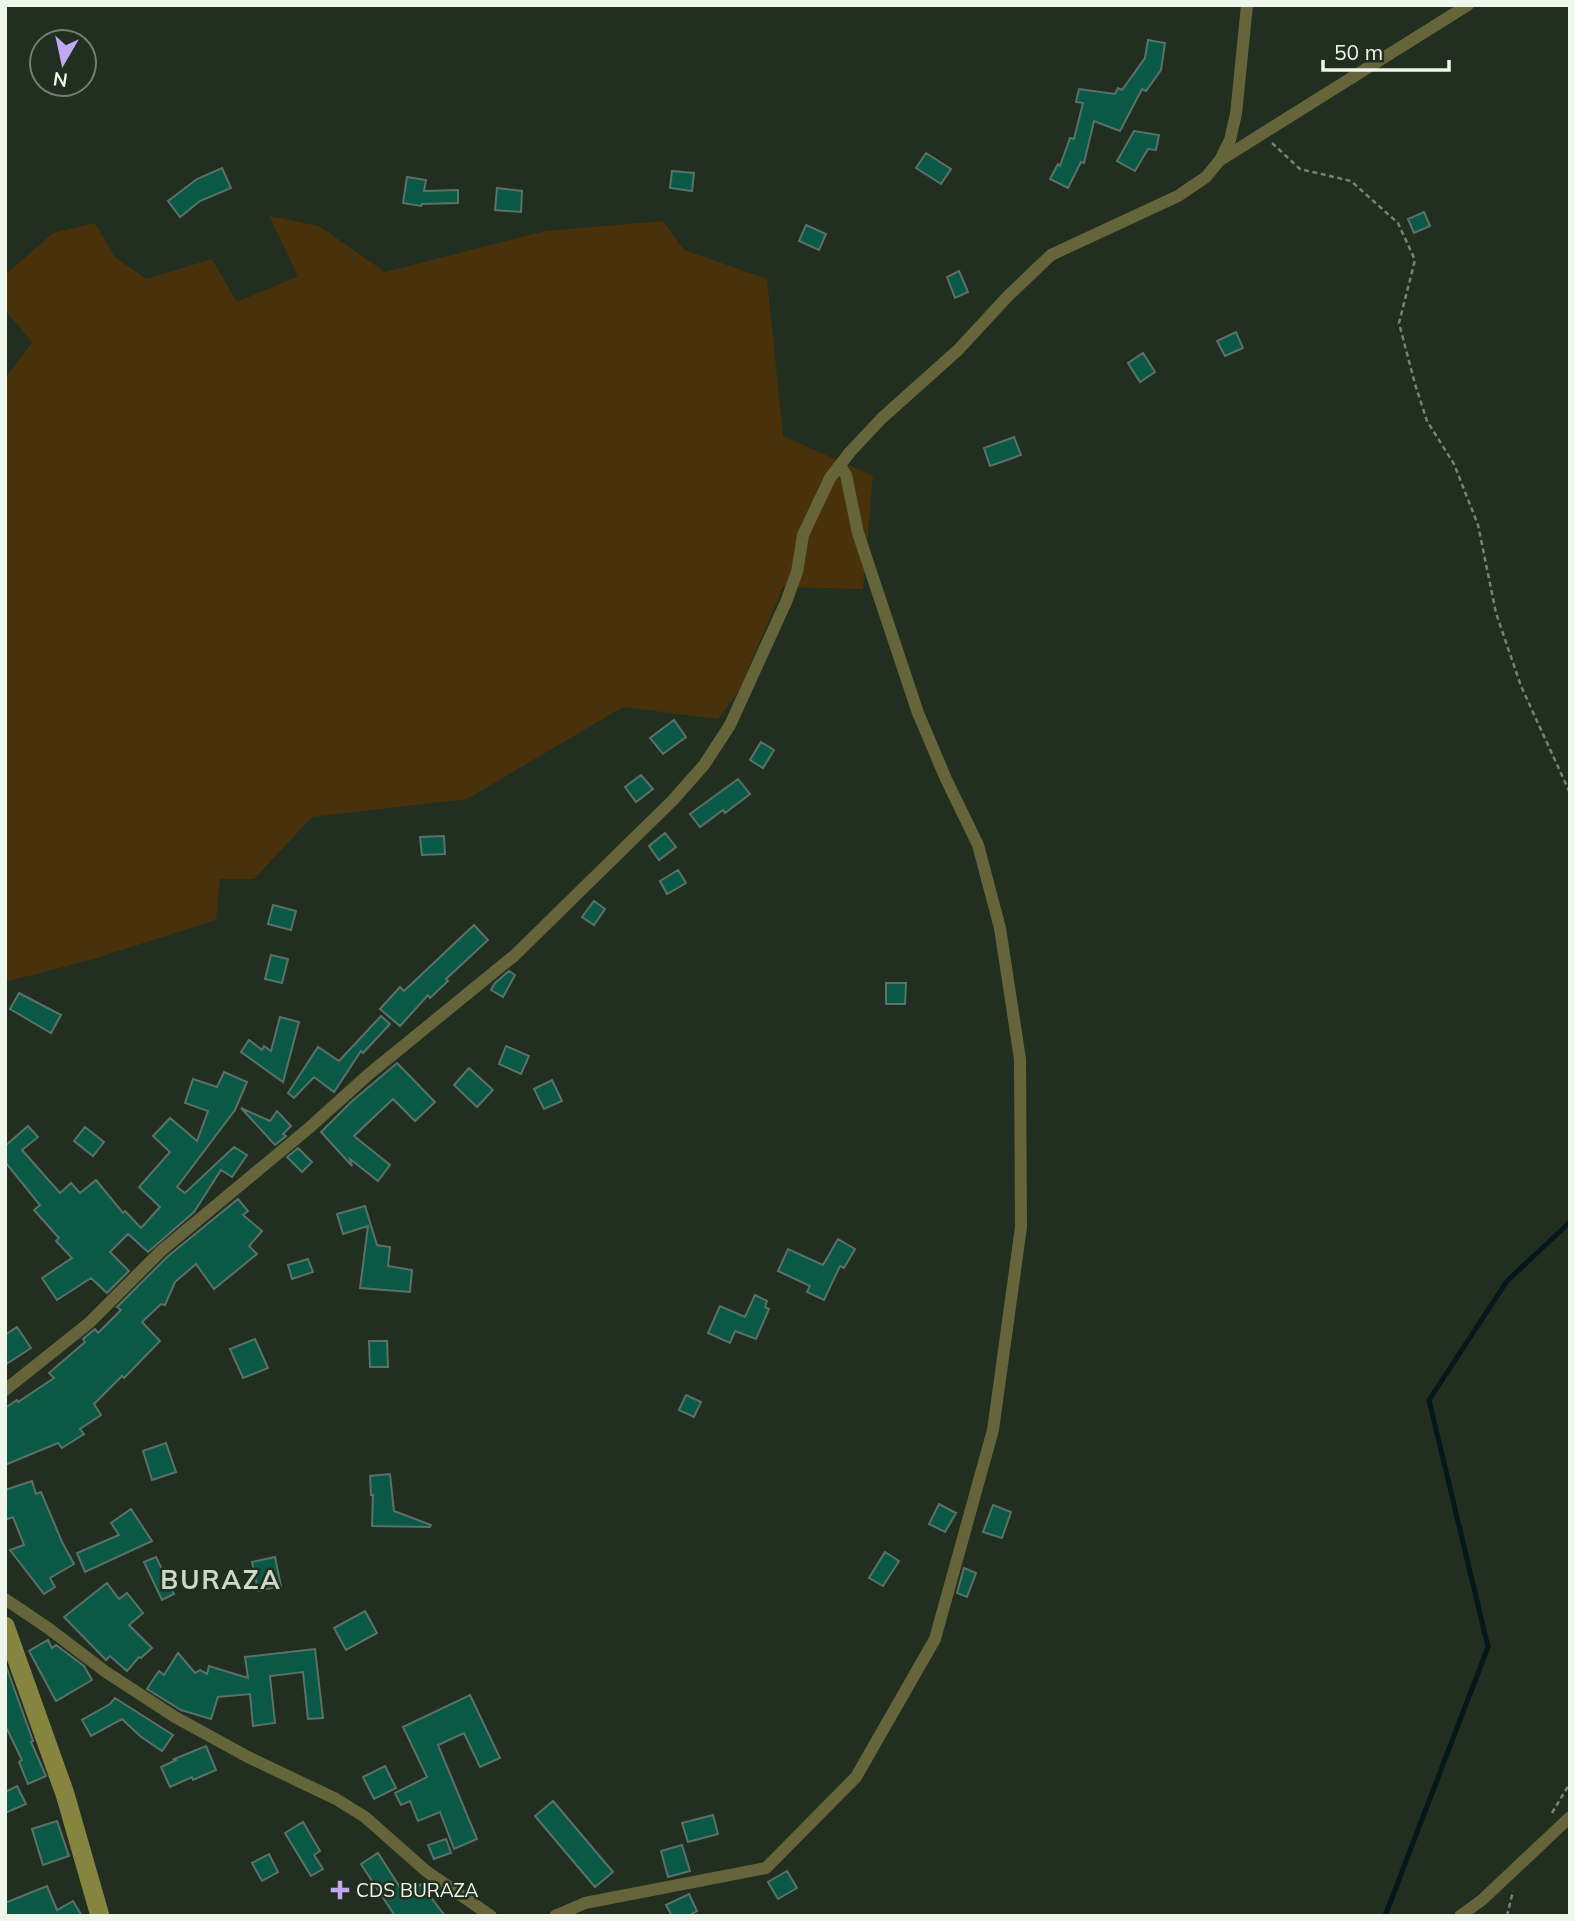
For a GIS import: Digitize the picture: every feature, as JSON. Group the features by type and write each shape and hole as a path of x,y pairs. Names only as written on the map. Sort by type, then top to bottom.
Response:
{"main road":[{"path":"5,1626 65,1794 100,1916"}],"street":[{"path":"5,1390 79,1332 161,1251 309,1128 369,1074 515,955 673,800 704,765 730,725 786,602 797,572 803,535 830,478 840,466 882,418 958,351 1051,255 1178,196 1206,177 1220,160 1230,140 1236,114 1247,5"},
{"path":"1220,160 1468,5"},
{"path":"555,1916 585,1903 766,1868 856,1777 934,1639 993,1430 1021,1227 1020,1059 1000,928 978,845 918,712 858,533 846,475 840,466"},
{"path":"5,1600 175,1717 248,1757 336,1799 365,1817 426,1871 491,1916"},
{"path":"1460,1916 1570,1817"}],"path":[{"path":"1262,134 1300,169 1352,181 1398,223 1415,260 1399,323 1415,384 1427,421 1454,464 1478,525 1496,613 1521,686 1570,793"}],"shaded area":[{"path":"269,216 319,226 385,272 545,231 663,221 684,250 767,279 783,436 873,476 863,589 783,587 739,690 718,719 623,707 467,799 312,817 254,879 220,879 216,920 90,960 5,982 5,379 32,342 5,310 5,275 53,233 95,223 115,257 146,279 212,259 237,302 298,276"}],"building":[{"path":"1148,40 1165,43 1161,70 1146,91 1142,89 1120,131 1094,121 1084,163 1081,162 1068,188 1050,179 1058,164 1060,166 1070,138 1074,139 1083,103 1076,102 1079,89 1115,94 1118,88 1122,90 1145,58"},
{"path":"1134,131 1159,135 1156,150 1148,149 1135,171 1117,161"},
{"path":"926,153 951,169 941,184 916,168"},
{"path":"222,168 231,188 200,201 180,217 168,201 197,179"},
{"path":"672,171 694,173 692,191 670,188"},
{"path":"407,177 426,180 424,191 458,190 458,203 421,206 403,203"},
{"path":"497,188 522,191 521,212 495,210"},
{"path":"1424,212 1430,226 1414,233 1408,219"},
{"path":"806,225 826,234 819,250 799,241"},
{"path":"959,271 968,292 955,298 947,277"},
{"path":"1236,332 1243,348 1225,356 1217,341"},
{"path":"1143,353 1155,372 1140,382 1128,363"},
{"path":"1014,437 1021,455 990,466 984,448"},
{"path":"674,720 686,737 663,754 650,738"},
{"path":"761,742 774,750 763,768 750,760"},
{"path":"641,775 653,789 636,802 625,787"},
{"path":"738,779 750,794 700,827 690,814"},
{"path":"665,833 676,847 659,860 649,846"},
{"path":"444,836 445,854 422,855 420,837"},
{"path":"678,870 686,883 667,894 660,881"},
{"path":"594,901 605,909 594,925 582,917"},
{"path":"273,905 296,911 291,930 268,924"},
{"path":"474,925 488,940 446,979 448,981 430,998 428,995 400,1026 380,1009 400,987 404,991"},
{"path":"271,955 288,959 282,983 265,979"},
{"path":"509,971 515,975 503,997 491,990"},
{"path":"886,983 906,983 905,1004 886,1004"},
{"path":"19,993 61,1015 51,1033 10,1009"},
{"path":"381,1016 390,1024 363,1053 361,1051 334,1092 314,1077 294,1098 288,1093 318,1047 339,1061"},
{"path":"280,1017 299,1022 283,1082 241,1052 249,1040 262,1050 264,1046 271,1051"},
{"path":"506,1046 529,1056 521,1074 499,1064"},
{"path":"397,1063 435,1102 415,1121 393,1099 354,1136 390,1165 378,1181 350,1159 352,1166 321,1132"},
{"path":"469,1068 493,1090 477,1107 454,1085"},
{"path":"224,1072 247,1082 235,1110 177,1187 185,1193 234,1147 247,1155 232,1177 221,1170 194,1212 148,1252 128,1234 110,1252 129,1271 107,1293 91,1278 57,1300 42,1278 72,1258 56,1241 59,1238 34,1210 40,1205 5,1162 5,1146 28,1126 38,1137 22,1150 60,1193 71,1183 80,1193 96,1180 123,1213 125,1211 141,1228 160,1207 139,1187 170,1152 153,1136 170,1118 197,1141 208,1111 185,1103 193,1079 217,1087"},
{"path":"552,1080 562,1101 544,1109 534,1089"},
{"path":"241,1108 270,1121 277,1111 291,1126 283,1134 286,1136 275,1145"},
{"path":"85,1127 104,1142 93,1156 74,1141"},
{"path":"298,1148 312,1162 302,1172 287,1157"},
{"path":"238,1199 248,1211 243,1215 262,1231 249,1246 257,1254 214,1289 196,1264 175,1282 165,1305 161,1304 142,1322 160,1341 94,1404 101,1415 80,1429 84,1434 62,1448 58,1443 5,1465 5,1408 54,1378 49,1373 85,1342 83,1339 95,1329 98,1333 121,1310 117,1307 167,1257"},
{"path":"365,1206 377,1245 390,1247 388,1266 412,1270 410,1292 360,1288 368,1226 343,1234 337,1214"},
{"path":"838,1239 855,1249 844,1268 840,1266 824,1300 807,1292 810,1286 778,1271 788,1249 823,1265"},
{"path":"308,1259 313,1272 292,1279 288,1265"},
{"path":"755,1295 767,1301 765,1307 769,1309 756,1339 735,1331 730,1343 708,1333 720,1306 745,1317"},
{"path":"17,1327 31,1348 5,1365 5,1335"},
{"path":"255,1339 268,1368 243,1378 230,1349"},
{"path":"369,1341 387,1341 388,1367 370,1367"},
{"path":"686,1395 701,1402 694,1417 679,1410"},
{"path":"166,1443 176,1472 152,1480 143,1451"},
{"path":"390,1474 394,1511 431,1525 430,1527 372,1526 373,1495 370,1476"},
{"path":"32,1481 36,1494 41,1492 74,1564 50,1578 55,1587 44,1594 10,1550 24,1545 13,1517 5,1520 5,1490"},
{"path":"939,1504 956,1513 945,1532 929,1524"},
{"path":"993,1505 1011,1512 1002,1538 983,1532"},
{"path":"131,1509 152,1541 85,1572 77,1553 119,1535 111,1523"},
{"path":"885,1552 899,1561 883,1586 869,1578"},
{"path":"156,1557 174,1594 162,1600 144,1562"},
{"path":"275,1557 281,1586 258,1591 252,1562"},
{"path":"964,1568 976,1573 967,1597 957,1593"},
{"path":"107,1583 119,1599 127,1593 143,1613 129,1625 152,1648 139,1657 127,1671 110,1656 106,1660 64,1617"},
{"path":"365,1611 377,1633 346,1650 334,1628"},
{"path":"48,1640 52,1648 56,1645 84,1666 92,1680 56,1701 29,1651"},
{"path":"315,1649 323,1718 308,1719 303,1672 270,1676 275,1723 253,1726 250,1694 218,1697 211,1719 181,1710 147,1689 159,1671 164,1675 178,1653 195,1673 200,1670 207,1674 209,1666 248,1678 245,1657"},
{"path":"5,1663 33,1741 31,1742 46,1776 28,1784 19,1762 22,1760 5,1725"},
{"path":"470,1695 500,1758 480,1767 464,1733 438,1745 477,1839 454,1849 440,1812 418,1821 410,1801 401,1805 395,1793 427,1777 403,1727"},
{"path":"115,1698 173,1735 162,1751 122,1719 91,1736 82,1720 110,1704"},
{"path":"206,1746 216,1770 170,1787 161,1767"},
{"path":"385,1766 396,1788 374,1799 363,1777"},
{"path":"17,1786 26,1804 5,1813 5,1792"},
{"path":"553,1801 613,1872 595,1887 535,1816"},
{"path":"713,1815 718,1834 688,1842 682,1823"},
{"path":"57,1821 69,1856 43,1865 32,1829"},
{"path":"303,1822 320,1851 314,1855 323,1869 311,1876 285,1833"},
{"path":"446,1839 451,1853 434,1859 428,1845"},
{"path":"682,1845 690,1871 668,1877 661,1851"},
{"path":"378,1853 405,1895 421,1884 445,1916 395,1916 361,1864"},
{"path":"269,1854 278,1872 262,1881 252,1863"},
{"path":"787,1871 797,1888 778,1899 768,1882"},
{"path":"47,1886 57,1910 73,1901 82,1916 5,1916 5,1903"},
{"path":"689,1894 697,1911 688,1916 672,1916 666,1905"}],"waterway":[{"path":"1385,1916 1488,1647 1429,1400 1507,1281 1570,1222"}],"place":[{"name":"CDS BURAZA","path":"340,1890"}],"district":[{"name":"BURAZA","path":"221,1580"}]}
